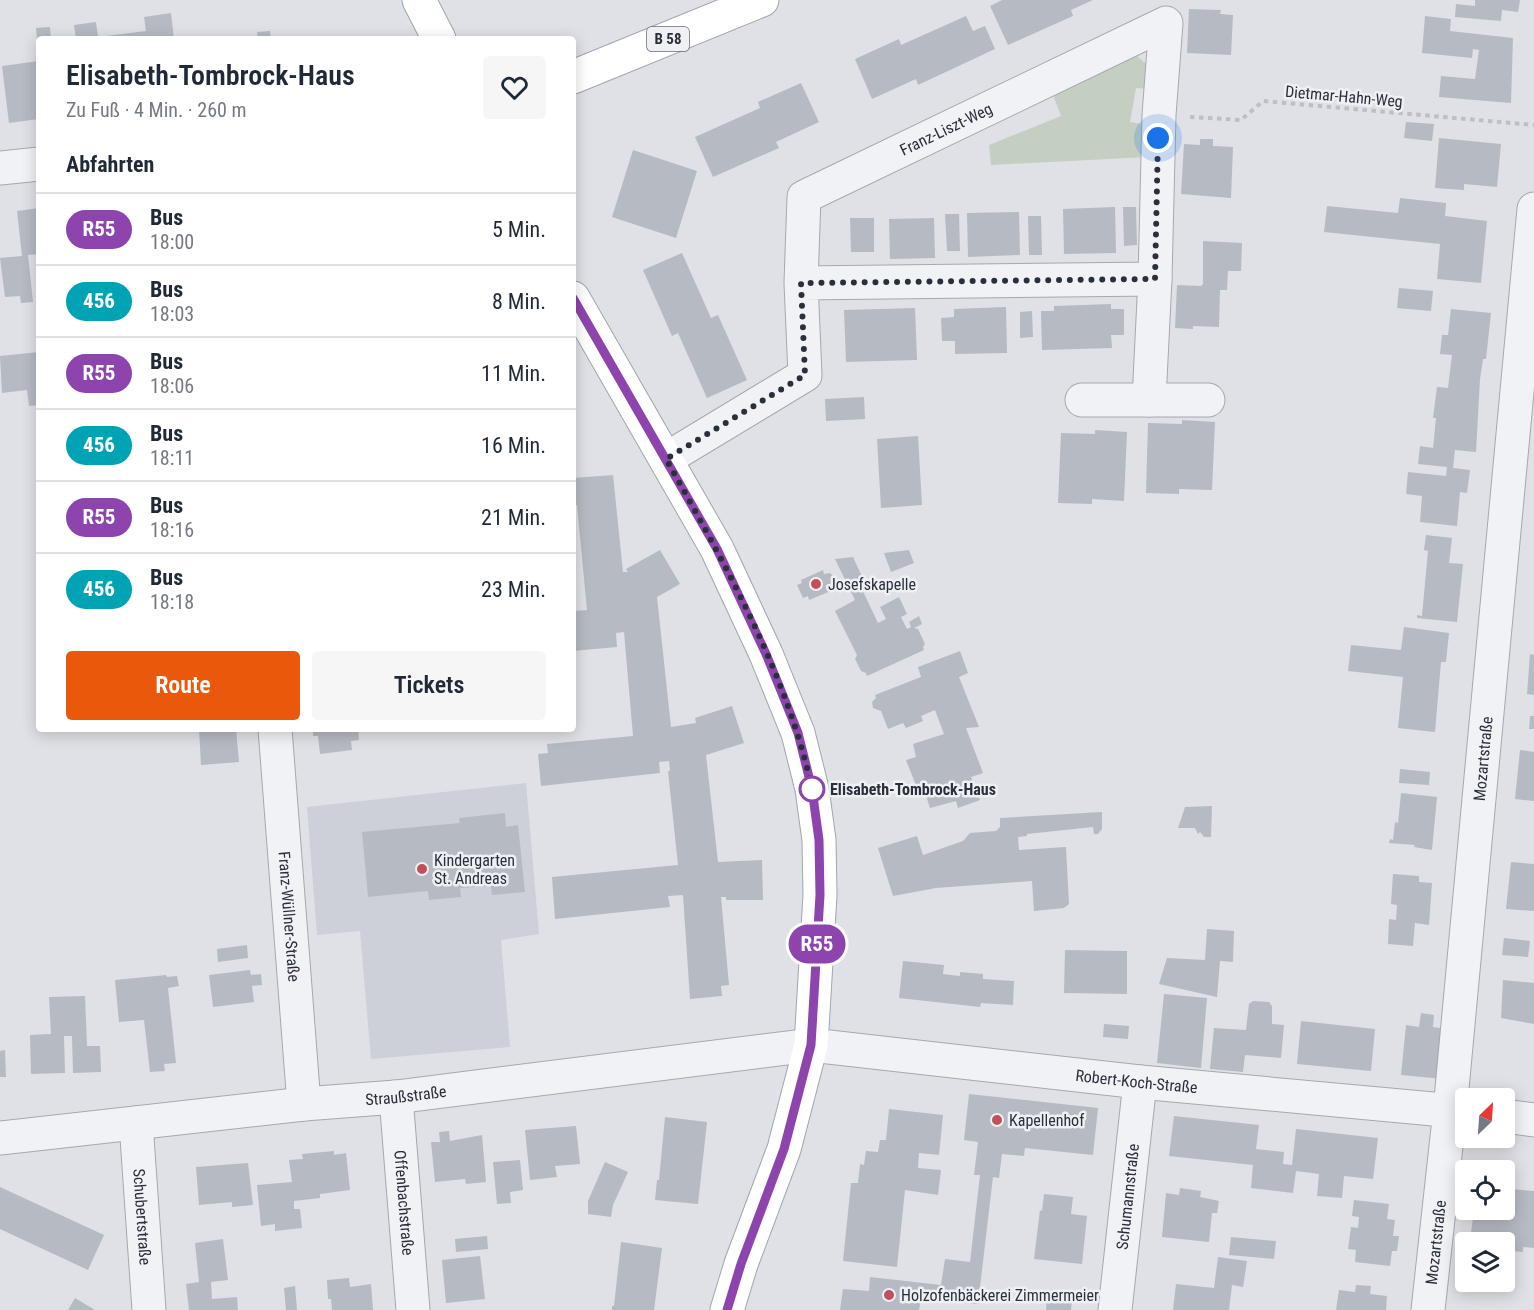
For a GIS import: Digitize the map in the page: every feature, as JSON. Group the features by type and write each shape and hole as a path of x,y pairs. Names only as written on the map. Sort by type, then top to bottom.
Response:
{"main road":[{"path":"419,0 437,36"},
{"name":"B 58","path":"576,76 762,0"},
{"path":"576,303 717,549 766,654 798,733 812,789 819,840 820,895 811,1045 784,1149 741,1264 727,1310"}],"street":[{"name":"Franz-Liszt-Weg","path":"1149,400 1159,114 1167,11"},
{"name":"Franz-Liszt-Weg","path":"666,459 805,375 801,283 804,197 1167,11"},
{"path":"0,168 36,165"},
{"name":"Mozartstraße","path":"1460,1088 1534,209"},
{"path":"801,283 1155,279"},
{"path":"1082,400 1208,400"},
{"name":"Franz-Wüllner-Straße","path":"274,732 304,1104"},
{"name":"Robert-Koch-Straße","path":"811,1045 1140,1082 1455,1111"},
{"name":"Straußstraße","path":"0,1138 304,1104 396,1097 811,1045"},
{"name":"Schumannstraße","path":"1114,1310 1140,1082"},
{"name":"Offenbachstraße","path":"396,1097 412,1310"},
{"path":"1515,1117 1534,1120"},
{"name":"Schubertstraße","path":"136,1124 149,1310"},
{"name":"Mozartstraße","path":"1428,1310 1455,1131"}],"path":[{"name":"Dietmar-Hahn-Weg","path":"1159,114 1241,120 1263,101 1534,125"}],"shaded area":[{"name":"Kindergarten St. Andreas","path":"526,783 539,934 501,940 510,1047 371,1059 360,931 317,935 307,807"}],"green space":[{"path":"1137,56 1152,69 1148,89 1136,88 1130,122 1148,125 1147,157 991,165 989,145 1061,116 1052,92"}],"building":[{"path":"1002,0 1093,0 1071,10 1073,16 1008,45 990,6"},
{"path":"1475,0 1520,0 1518,12 1502,10 1501,21 1455,17 1456,4 1475,6"},
{"path":"1189,9 1221,10 1220,14 1233,15 1231,55 1187,53"},
{"path":"171,13 174,36 106,36 146,31 144,17"},
{"path":"966,16 973,31 985,26 995,49 918,85 916,79 872,99 855,59 899,39 901,45"},
{"path":"1425,16 1451,19 1450,31 1513,38 1511,103 1439,97 1441,76 1475,79 1479,50 1473,49 1472,58 1422,53"},
{"path":"96,22 98,36 76,36 74,25"},
{"path":"50,27 51,36 37,36 36,28"},
{"path":"270,31 271,36 258,36 257,32"},
{"path":"36,61 36,119 9,123 2,66"},
{"path":"801,83 819,122 776,142 779,148 713,177 695,137 760,108 758,102"},
{"path":"1406,122 1434,124 1432,141 1404,138"},
{"path":"1439,138 1501,144 1497,187 1464,184 1464,190 1435,188"},
{"path":"1200,139 1213,139 1213,146 1233,147 1231,198 1181,194 1184,144 1200,145"},
{"path":"633,150 697,171 676,238 612,217"},
{"path":"1400,198 1446,203 1445,216 1487,221 1481,283 1437,279 1440,244 1324,232 1327,206 1398,213"},
{"path":"1115,207 1116,253 1064,254 1063,209"},
{"path":"1123,207 1136,207 1137,245 1124,246"},
{"path":"36,208 36,254 28,255 33,302 21,303 20,296 5,297 0,258 22,256 17,211"},
{"path":"1019,212 1020,255 968,257 967,213"},
{"path":"945,214 959,214 960,251 947,251"},
{"path":"1028,216 1041,216 1042,255 1029,255"},
{"path":"850,218 874,218 874,252 851,252"},
{"path":"934,218 935,258 890,259 889,219"},
{"path":"1203,241 1242,243 1241,271 1228,271 1227,290 1220,290 1219,327 1175,328 1177,285 1201,286 1203,284"},
{"path":"682,253 711,318 718,315 747,380 707,398 678,333 672,336 643,270"},
{"path":"1399,288 1433,291 1431,311 1397,308"},
{"path":"1111,304 1111,309 1124,309 1124,335 1111,335 1112,348 1042,350 1041,311 1054,311 1054,306"},
{"path":"1006,307 1007,353 955,354 955,341 942,341 941,318 954,317 954,309"},
{"path":"915,308 917,360 846,362 844,310"},
{"path":"1451,309 1491,313 1486,359 1483,359 1480,379 1476,452 1455,450 1453,468 1470,470 1467,493 1460,492 1457,526 1420,522 1422,496 1406,494 1408,472 1446,476 1447,467 1418,464 1420,446 1433,448 1436,418 1433,418 1437,387 1448,388 1452,355 1440,354 1442,335 1448,335"},
{"path":"1032,311 1033,337 1020,338 1020,312"},
{"path":"36,352 36,405 29,406 27,390 2,393 0,356"},
{"path":"864,397 865,419 826,421 825,399"},
{"path":"1182,420 1215,422 1212,490 1179,489 1179,494 1146,493 1148,423 1182,424"},
{"path":"1095,430 1127,432 1124,501 1092,499 1092,504 1058,503 1061,433 1095,434"},
{"path":"918,436 922,505 881,508 877,439"},
{"path":"613,475 623,572 628,572 626,569 660,550 680,584 657,597 671,727 696,723 695,718 732,706 744,743 706,755 718,862 762,860 763,900 726,900 726,897 721,897 729,985 721,986 722,996 690,999 683,895 668,896 670,907 555,919 552,877 678,865 668,771 670,771 669,761 659,762 660,773 541,786 538,754 548,753 547,744 633,736 624,632 616,633 617,647 576,651 576,611 587,610 576,505 576,478"},
{"path":"1426,535 1452,538 1449,563 1463,564 1457,622 1417,618 1417,615 1422,616 1428,551 1424,550"},
{"path":"909,550 914,563 891,572 884,553"},
{"path":"853,557 865,583 860,585 878,623 886,619 880,607 899,597 907,614 901,617 907,629 911,627 909,622 919,616 922,624 914,628 918,629 925,644 924,650 867,676 861,671 855,659 857,655 835,611 855,600 835,559"},
{"name":"Josefskapelle","path":"823,570 824,574 830,573 834,577 834,584 830,587 831,591 809,600 808,596 803,598 797,585 802,583 801,580"},
{"path":"1404,627 1449,633 1446,662 1441,662 1435,732 1398,728 1403,677 1348,671 1351,645 1401,650"},
{"path":"960,651 968,673 959,677 979,727 966,728 983,773 971,777 980,800 958,808 956,801 930,808 923,786 917,788 906,760 916,757 913,744 944,734 935,710 921,716 923,721 906,728 903,723 888,729 881,711 873,708 872,702 876,698 875,695 921,677 918,667"},
{"path":"1530,654 1534,655 1534,695 1527,694"},
{"path":"1530,716 1534,716 1534,729 1529,729"},
{"path":"199,732 236,732 239,762 201,765"},
{"path":"313,732 358,732 359,740 351,741 352,750 320,754 318,736 313,736"},
{"path":"1520,750 1534,752 1534,801 1515,799"},
{"path":"1400,769 1430,772 1429,785 1399,783"},
{"path":"1401,793 1437,797 1432,850 1414,847 1415,845 1389,843 1390,839 1393,840 1395,822 1398,823"},
{"path":"1212,806 1211,837 1204,837 1200,832 1198,834 1195,828 1178,828 1185,807"},
{"path":"1102,812 1102,829 1098,834 1094,834 1093,827 1018,837 1019,850 1066,847 1069,904 1064,908 1034,911 1032,881 936,888 893,896 878,848 917,836 923,855 963,841 970,833 996,831 1000,827 1000,818"},
{"path":"505,813 506,827 518,825 525,892 492,895 491,886 460,888 461,897 429,900 428,891 368,897 362,832 460,823 459,818"},
{"path":"1511,862 1534,864 1534,911 1506,909"},
{"path":"1393,874 1419,876 1419,882 1432,883 1429,925 1415,923 1413,946 1388,944 1389,919 1396,920 1397,905 1391,904"},
{"path":"1207,929 1234,931 1233,962 1220,961 1217,997 1159,984 1167,958 1205,960"},
{"path":"1504,938 1530,941 1528,957 1502,955"},
{"path":"247,945 248,958 218,962 217,949"},
{"path":"1065,950 1127,951 1127,994 1064,993"},
{"path":"903,961 944,965 943,974 960,976 960,972 983,974 983,979 1014,981 1013,1005 981,1003 980,1007 899,998"},
{"path":"250,970 251,975 261,974 262,985 252,986 254,1002 213,1007 209,975"},
{"path":"166,975 167,977 177,976 179,986 168,988 176,1063 164,1064 165,1071 150,1072 144,1020 119,1022 115,980"},
{"path":"1503,980 1534,983 1534,1024 1501,1018"},
{"path":"1164,994 1207,998 1201,1068 1157,1063"},
{"path":"85,996 87,1046 100,1046 101,1072 73,1073 72,1036 64,1036 65,1073 31,1074 30,1035 51,1034 49,997"},
{"path":"1253,1001 1269,1002 1272,1006 1272,1024 1284,1025 1281,1058 1245,1055 1243,1072 1210,1069 1214,1028 1246,1030 1249,1004"},
{"path":"1421,1013 1434,1015 1433,1027 1447,1029 1443,1079 1401,1075 1406,1025 1419,1027"},
{"path":"1301,1021 1375,1029 1371,1071 1297,1064"},
{"path":"1104,1024 1129,1026 1128,1039 1103,1037"},
{"path":"5,1050 6,1077 0,1077 0,1051"},
{"path":"969,1094 1098,1108 1093,1155 1025,1148 1024,1156 1002,1154 999,1178 993,1177 978,1304 921,1299 919,1310 840,1310 843,1289 869,1291 870,1277 941,1285 945,1259 970,1262 980,1175 974,1175 978,1142 964,1140"},
{"path":"889,1109 943,1115 939,1155 919,1153 918,1168 941,1170 938,1195 905,1190 897,1267 843,1261 851,1183 858,1183 860,1164 864,1165 866,1151 878,1152 880,1140 886,1140"},
{"path":"1174,1116 1259,1125 1256,1149 1284,1152 1283,1164 1292,1165 1296,1129 1378,1138 1373,1179 1344,1176 1342,1198 1317,1196 1319,1174 1296,1171 1293,1193 1251,1188 1253,1165 1169,1156"},
{"path":"665,1117 707,1122 698,1204 655,1200"},
{"path":"576,1126 580,1164 555,1166 557,1177 530,1180 525,1130"},
{"path":"449,1131 450,1141 482,1135 486,1182 466,1184 465,1179 435,1182 431,1142 440,1142 439,1132"},
{"path":"334,1151 334,1155 346,1153 350,1190 320,1194 320,1198 294,1201 294,1209 300,1209 302,1228 275,1231 275,1224 261,1226 257,1185 292,1182 289,1160 303,1159 302,1154"},
{"path":"520,1160 523,1190 510,1192 511,1203 497,1204 493,1162"},
{"path":"605,1162 628,1172 613,1205 611,1217 588,1214 588,1201"},
{"path":"248,1163 253,1205 232,1207 232,1202 199,1205 196,1167"},
{"path":"0,1187 104,1235 88,1270 0,1229"},
{"path":"1180,1188 1201,1191 1200,1197 1219,1201 1217,1213 1212,1213 1209,1242 1162,1237 1166,1193 1179,1195"},
{"path":"1515,1189 1534,1191 1534,1248 1523,1247 1523,1252 1515,1251 1515,1232 1471,1232 1473,1220 1515,1220"},
{"path":"1044,1194 1073,1197 1071,1214 1087,1216 1082,1264 1034,1259"},
{"path":"1354,1200 1389,1204 1387,1219 1395,1220 1393,1236 1399,1236 1397,1251 1392,1251 1390,1266 1355,1262 1356,1250 1348,1249 1351,1227 1358,1228 1359,1217 1352,1216"},
{"path":"487,1236 488,1249 456,1252 455,1239"},
{"path":"1231,1237 1276,1241 1274,1259 1229,1255"},
{"path":"223,1239 228,1280 211,1282 212,1299 237,1297 238,1310 189,1310 186,1284 199,1282 195,1243"},
{"path":"621,1242 662,1248 654,1310 612,1310"},
{"path":"480,1256 485,1299 446,1303 442,1260"},
{"path":"1218,1257 1247,1261 1243,1287 1232,1285 1229,1310 1173,1310 1176,1284 1214,1288"},
{"path":"349,1278 350,1287 371,1284 373,1310 332,1310 331,1299 328,1299 327,1280"},
{"path":"1356,1285 1371,1286 1370,1294 1387,1296 1386,1310 1336,1310 1339,1290 1355,1292"},
{"path":"295,1286 297,1310 286,1310 284,1288"},
{"path":"1047,1297 1072,1300 1071,1310 1046,1310"},
{"path":"75,1298 95,1310 68,1310"}],"bus line":[{"name":"R55","path":"576,304 717,549 766,654 798,733 812,789 819,840 820,895 811,1045 784,1149 741,1264 727,1310"}],"place":[{"name":"Josefskapelle","path":"816,584"},
{"name":"Elisabeth-Tombrock-Haus","path":"812,789"},
{"name":"Kindergarten St. Andreas","path":"422,869"},
{"name":"Kapellenhof","path":"997,1120"},
{"name":"Holzofenbäckerei Zimmermeier","path":"889,1295"}],"route":[{"path":"812,789 798,733 766,654 717,549 666,459 805,375 801,283 1155,279 1158,138"}]}
